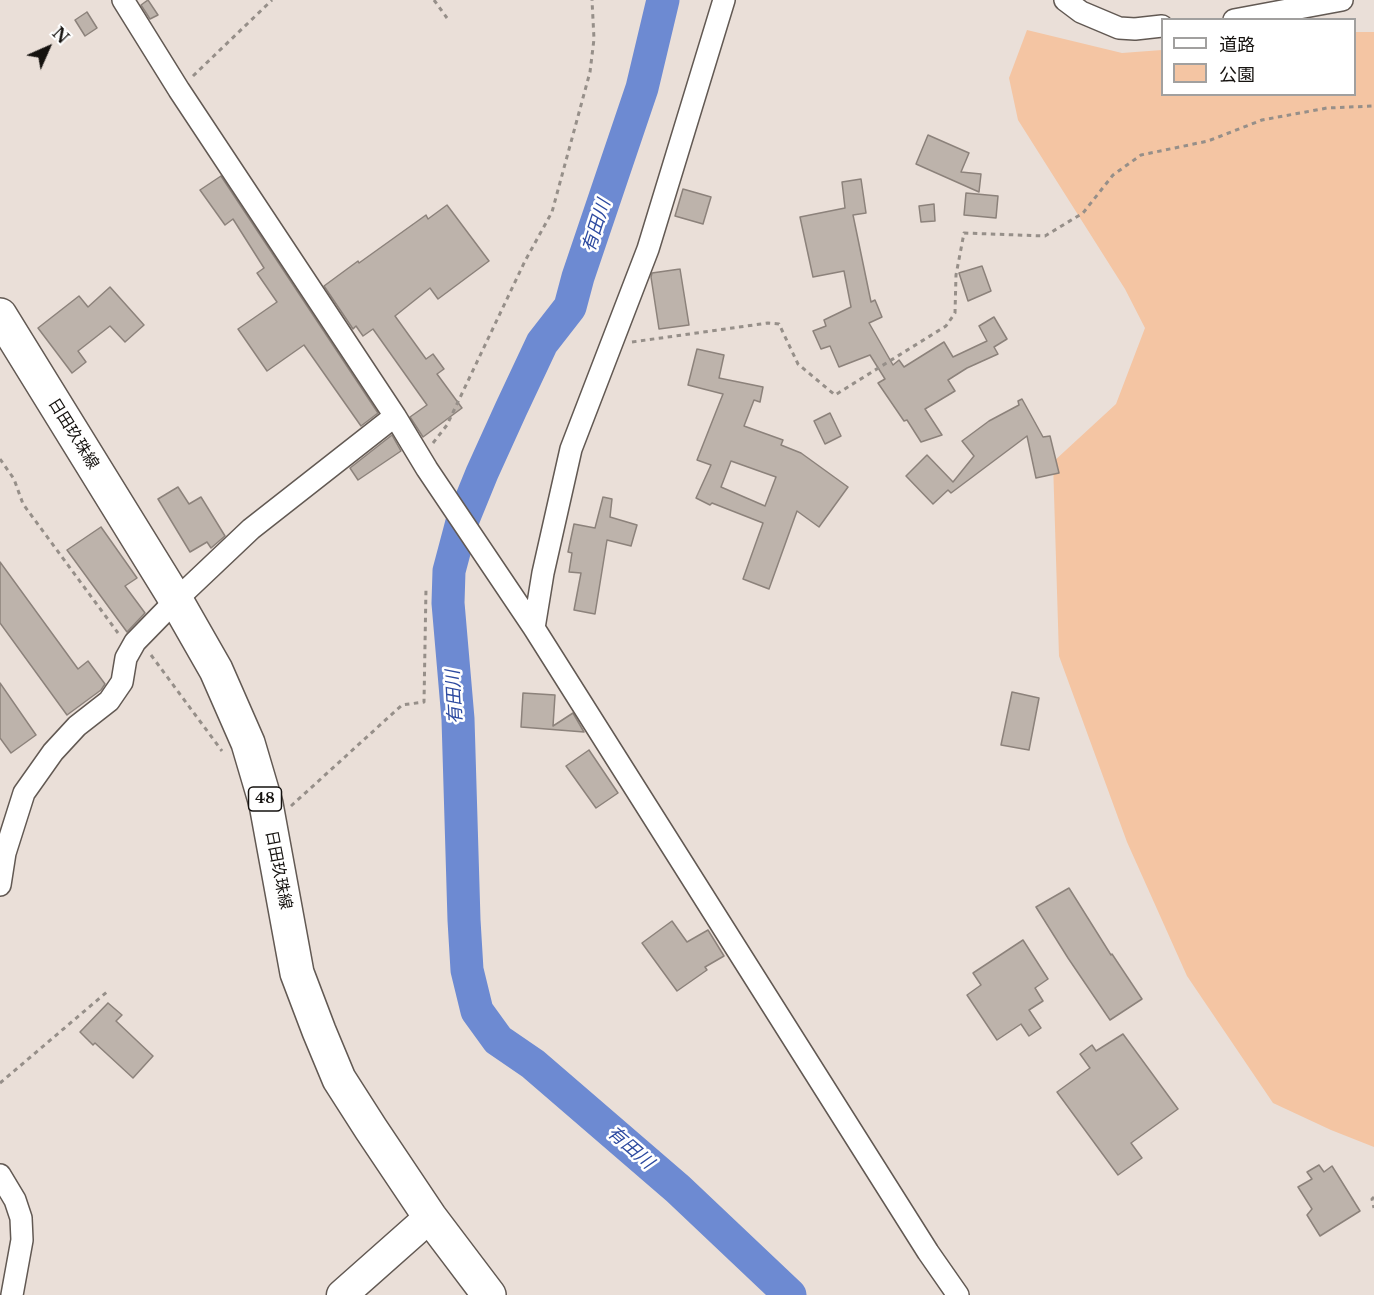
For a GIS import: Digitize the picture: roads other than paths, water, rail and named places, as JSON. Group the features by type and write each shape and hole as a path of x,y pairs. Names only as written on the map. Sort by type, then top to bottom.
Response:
{"main road":[{"name":"日田玖珠線","path":"0,315 176,600 216,670 248,743 266,804 297,973 339,1079 430,1217 489,1295"}],"street":[{"path":"123,0 179,90 529,621 890,1193 958,1295"},
{"path":"529,621 543,573 570,449 648,249 724,0"},
{"path":"1065,0 1081,12 1119,28 1161,26"},
{"path":"1245,18 1342,0"},
{"path":"0,885 5,853 24,793 53,752 77,726 109,701 123,682 126,658 132,647 176,600 251,529 395,416"},
{"path":"0,1174 15,1200 21,1218 22,1240 12,1295"},
{"path":"342,1295 430,1217"}],"waterway":[{"name":"有田川","path":"663,0 642,88 570,307 542,343 511,409 462,522 449,571 448,603 458,719 467,970 477,1011 498,1040 533,1064 678,1189 790,1295"}]}
